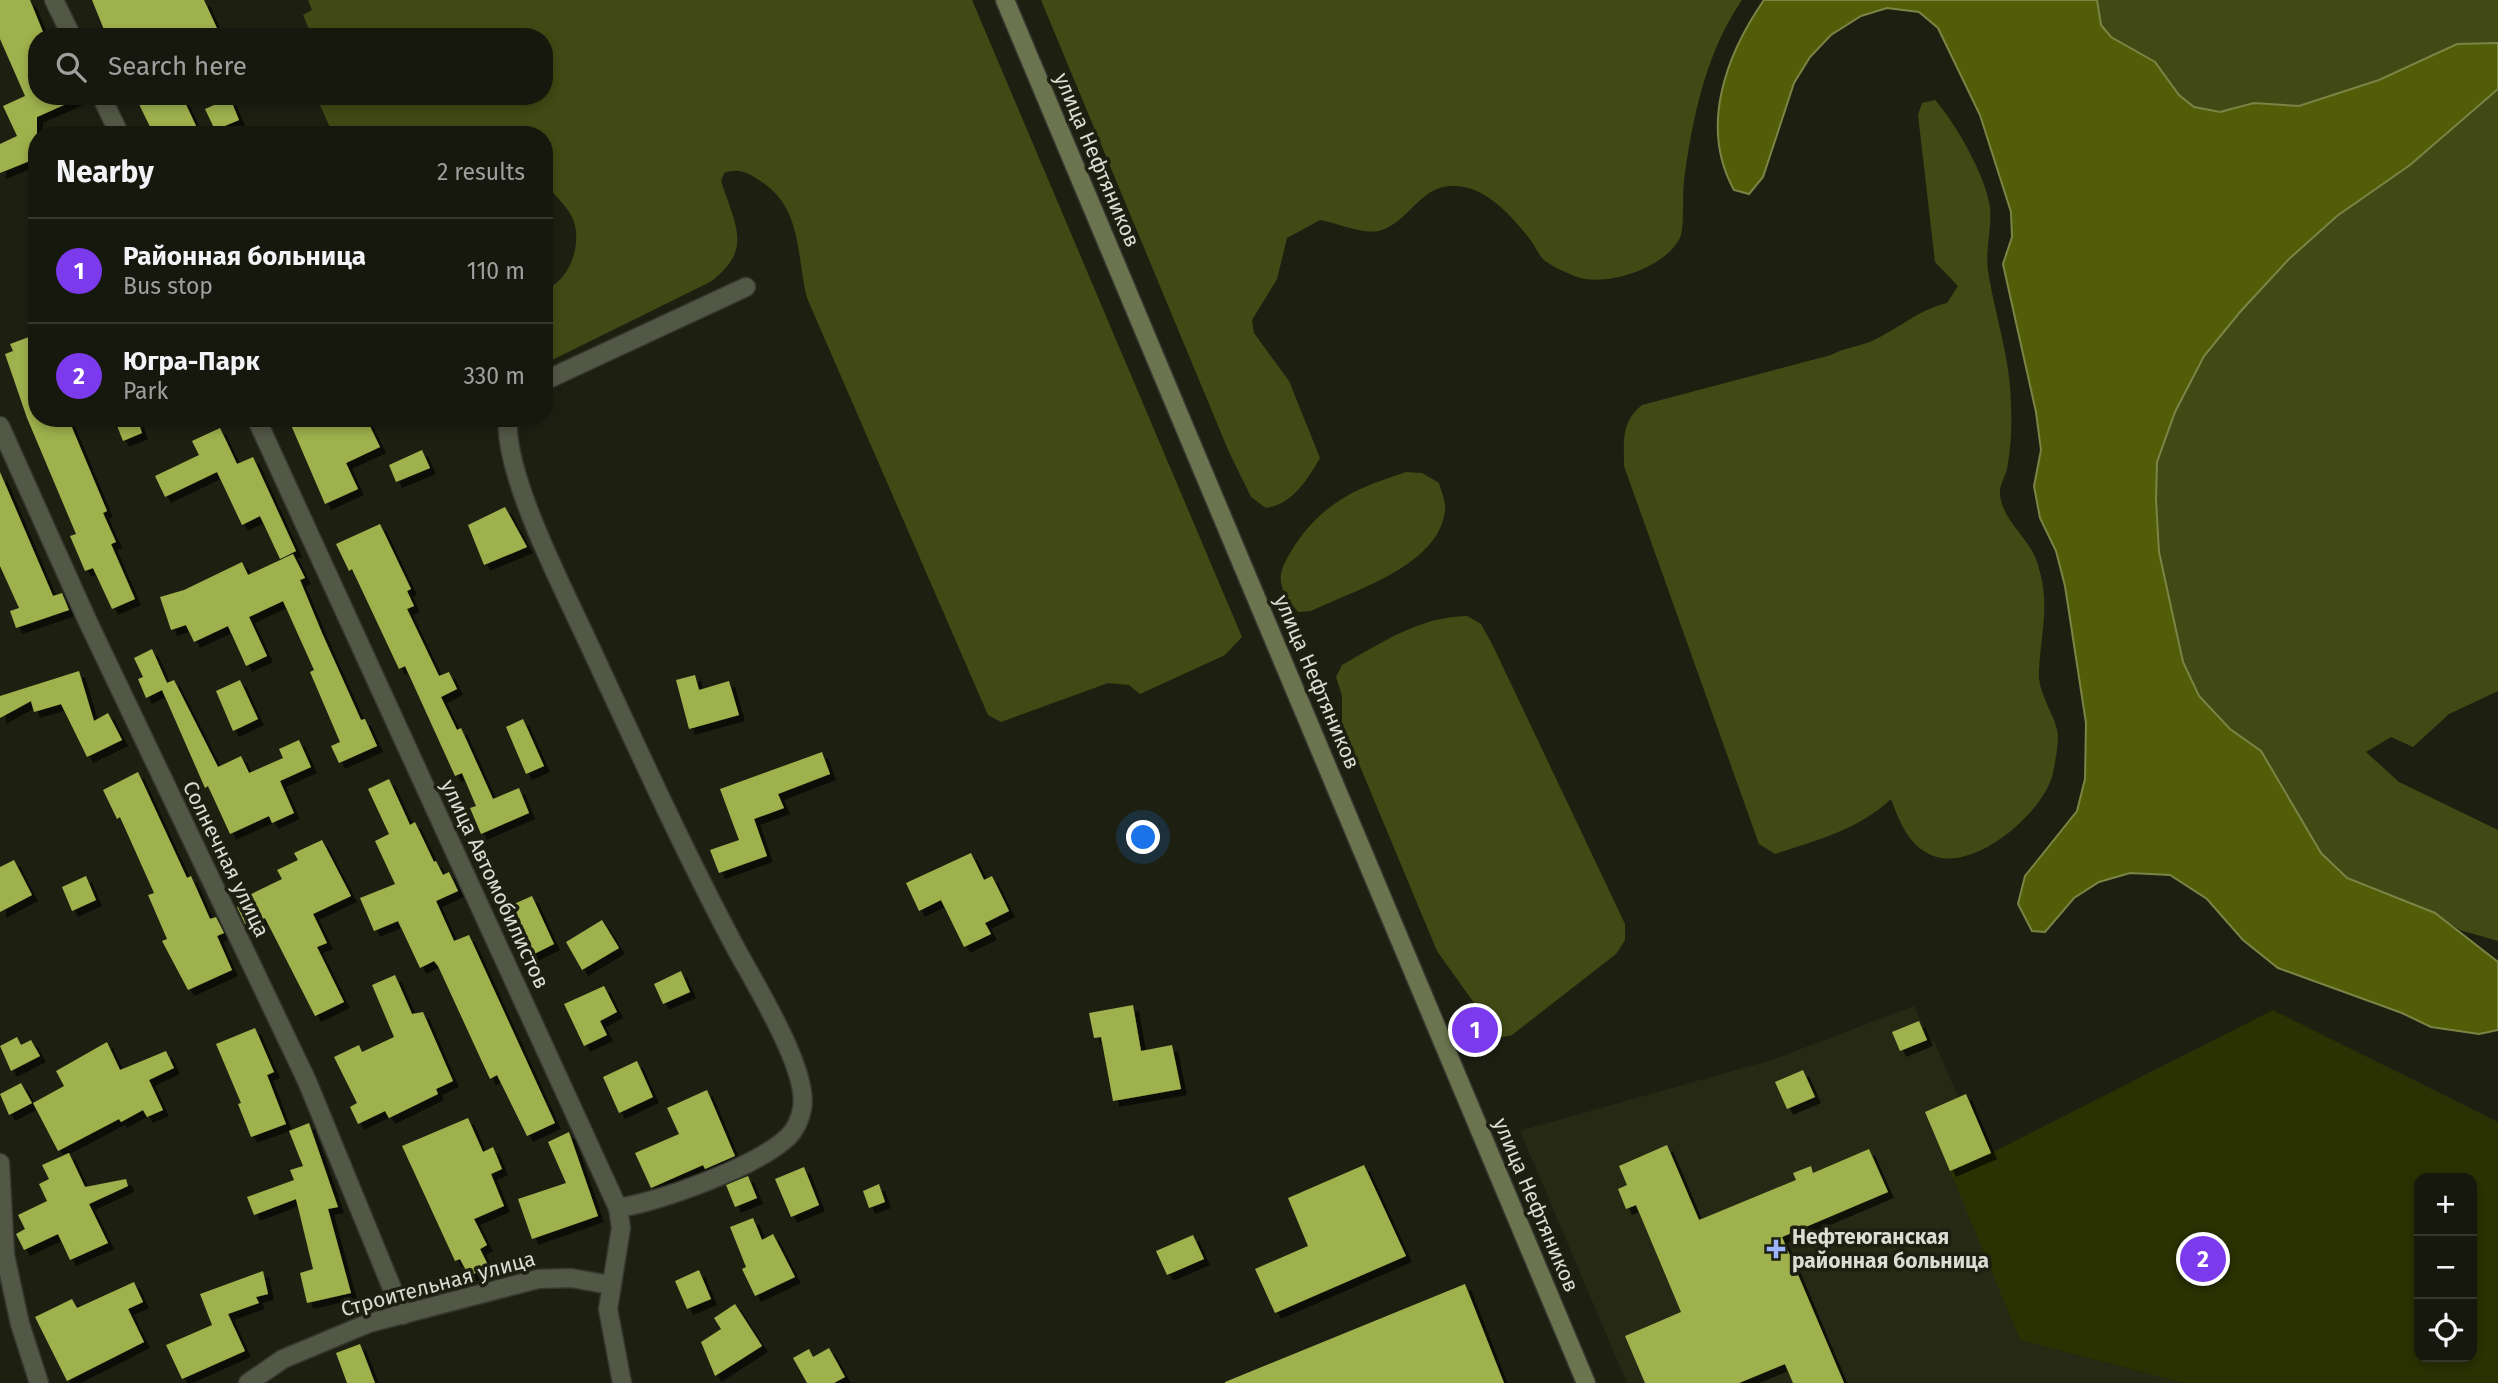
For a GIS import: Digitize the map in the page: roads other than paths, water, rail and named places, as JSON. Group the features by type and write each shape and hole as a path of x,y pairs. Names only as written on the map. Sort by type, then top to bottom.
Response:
{"street":[{"path":"54,0 68,28"},
{"name":"улица Нефтяников","path":"1005,0 1586,1383"},
{"path":"105,105 116,126"},
{"path":"553,377 747,287"},
{"name":"Солнечная улица","path":"0,426 88,622 307,1081 403,1315"},
{"name":"улица Автомобилистов","path":"260,427 618,1208 621,1228 610,1285 610,1326 622,1383"},
{"path":"508,427 509,450 528,507 563,589 695,872 784,1039 800,1083 803,1106 798,1123 789,1136 776,1146 753,1160 645,1204 618,1208"},
{"path":"0,1163 7,1268 20,1324 39,1383"},
{"name":"Строительная улица","path":"248,1383 283,1359 341,1332 403,1315 555,1277 610,1285"}],"place":[{"name":"Районная больница","path":"1475,1030"},
{"name":"Нефтеюганская районная больница","path":"1776,1249"},
{"name":"Югра-Парк","path":"2203,1259"}]}
